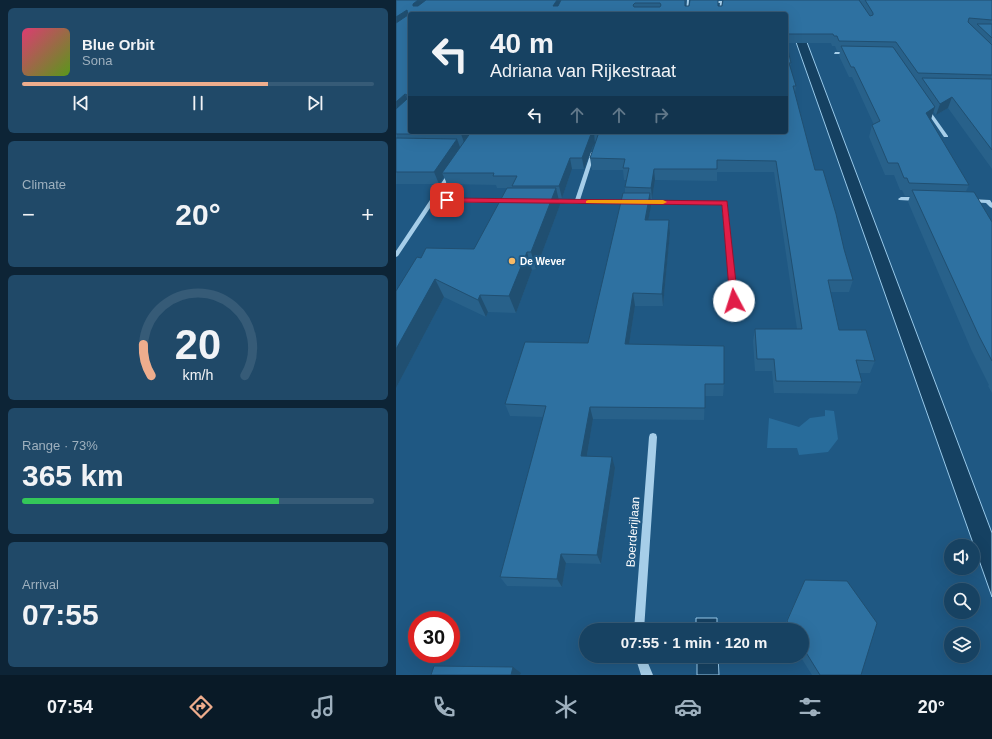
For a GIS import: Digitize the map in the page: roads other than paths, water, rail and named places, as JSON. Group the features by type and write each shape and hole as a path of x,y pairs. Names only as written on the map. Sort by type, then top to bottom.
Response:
{"street":[{"path":"687,12 688,1 695,2"},
{"path":"708,2 721,2 720,12"},
{"path":"835,53 856,54"},
{"path":"925,105 946,136"},
{"path":"577,202 596,146"},
{"path":"396,254 454,168"},
{"path":"901,199 925,200"},
{"path":"433,200 516,201"},
{"path":"964,200 988,200 992,206"},
{"path":"547,201 725,203 734,301"},
{"name":"Boerderijlaan","path":"640,623 653,437"},
{"path":"643,663 647,675"}],"place":[{"name":"De Wever","path":"512,261"}]}
